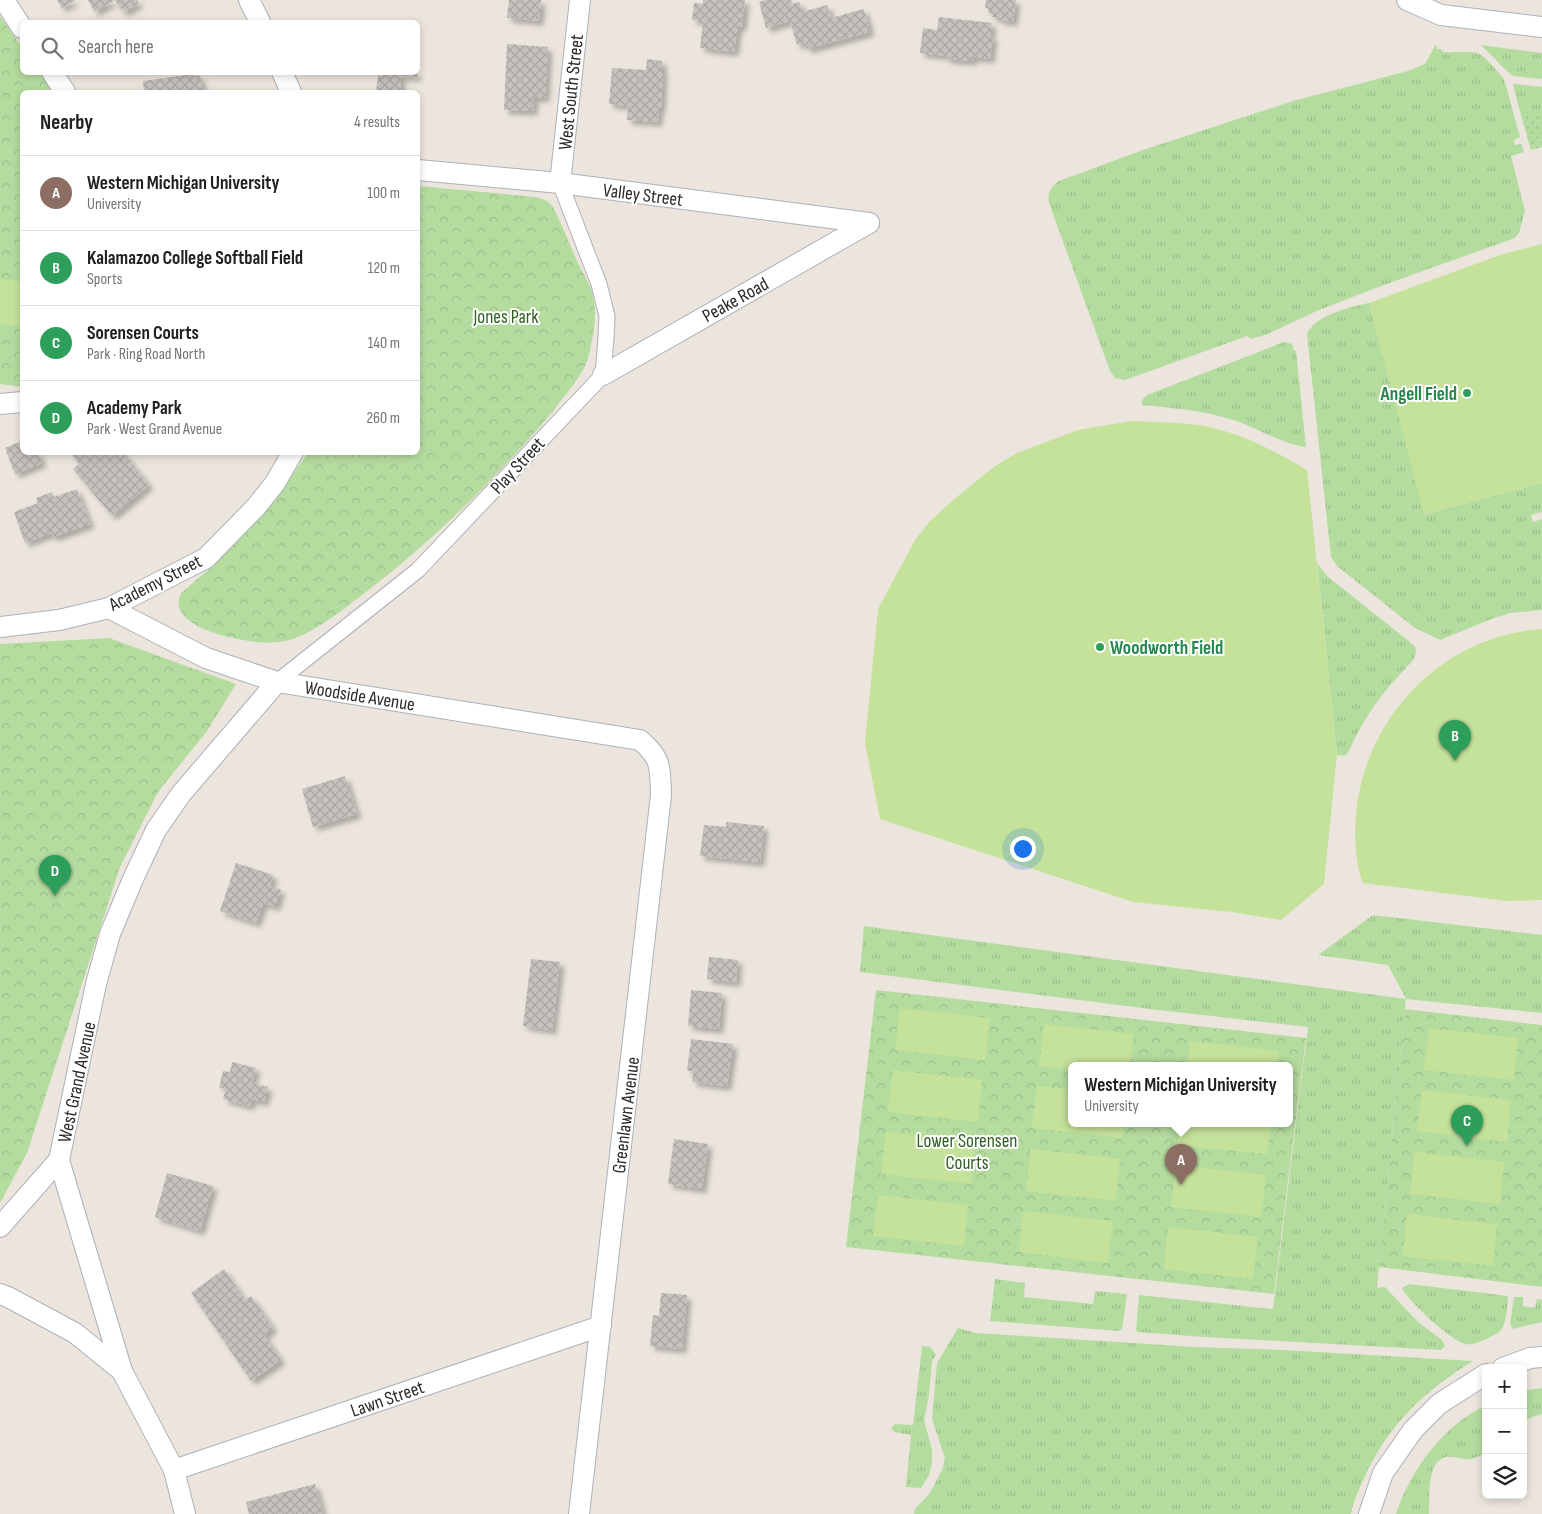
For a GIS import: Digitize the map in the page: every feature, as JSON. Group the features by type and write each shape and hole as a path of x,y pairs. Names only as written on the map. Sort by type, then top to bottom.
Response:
{"street":[{"path":"4,0 20,25"},
{"path":"248,0 259,20"},
{"name":"West South Street","path":"560,183 580,0"},
{"path":"1408,0 1441,14 1542,27"},
{"path":"54,75 64,90"},
{"path":"283,75 290,90"},
{"name":"Valley Street","path":"420,170 560,183 869,223"},
{"path":"560,183 599,284 607,316 602,375"},
{"name":"Peake Road","path":"602,375 869,223"},
{"name":"Play Street","path":"277,682 418,570 602,375"},
{"path":"0,404 20,402"},
{"name":"Academy Street","path":"0,627 59,620 109,608 206,558 256,507 275,483 291,455"},
{"name":"Woodside Avenue","path":"109,608 206,658 277,682 624,737"},
{"name":"West Grand Avenue","path":"185,1514 174,1470 122,1371 59,1160 96,984 110,934 133,879 156,830 181,794 277,682"},
{"name":"Greenlawn Avenue","path":"579,1514 661,795 660,765 652,750 640,740 624,737"},
{"path":"0,1227 59,1160"},
{"path":"0,1294 75,1333 122,1371"},
{"name":"Lawn Street","path":"174,1470 600,1326"},
{"path":"1514,1364 1530,1358 1542,1357"},
{"path":"1369,1514 1384,1474 1414,1430 1439,1404 1482,1377"}],"green space":[{"path":"0,16 20,44 20,75 41,75 51,90 20,90 20,387 0,384"},
{"path":"1436,44 1437,49 1441,49 1443,52 1478,53 1491,64 1505,82 1520,137 1514,140 1515,145 1521,144 1524,152 1511,156 1525,211 1519,233 1515,238 1319,310 1265,335 1251,339 1247,336 1125,380 1115,378 1110,371 1049,203 1049,193 1054,185 1059,181 1140,151 1293,101 1408,71 1425,64"},
{"path":"1481,45 1542,53 1542,79 1513,76"},
{"path":"1514,84 1542,87 1542,115 1521,115"},
{"path":"1521,115 1542,115 1542,147 1531,150"},
{"name":"Jones Park","path":"420,186 536,197 547,201 553,207 560,221 592,292 595,318 589,354 583,370 535,433 469,502 399,566 330,619 305,634 280,642 262,642 221,635 193,623 180,610 181,593 215,564 264,514 307,455 420,455"},
{"name":"Angell Field","path":"1542,244 1542,483 1424,514 1369,303 1500,255"},
{"path":"0,279 20,282 20,327 0,324"},
{"path":"1369,303 1425,514 1542,483 1542,512 1531,515 1533,522 1542,519 1542,610 1510,613 1440,640 1415,628 1337,566 1331,557 1307,334 1311,327 1325,317"},
{"path":"1284,342 1292,344 1294,351 1296,351 1306,447 1277,439 1239,422 1208,413 1142,405 1142,400 1147,395"},
{"name":"Woodworth Field","path":"1131,421 1168,422 1217,429 1257,444 1307,470 1337,755 1324,884 1281,920 1232,912 1133,902 880,819 865,743 878,609 915,540 930,521 953,500 995,466 1017,453 1078,430"},
{"path":"1317,563 1327,576 1415,646 1416,650 1412,661 1373,707 1345,756 1337,755"},
{"path":"1542,629 1542,900 1507,901 1363,883 1358,867 1355,832 1362,779 1375,746 1392,715 1415,688 1442,665 1472,647 1506,635"},
{"path":"109,638 236,684 207,731 158,792 120,867 27,1153 0,1203 0,644"},
{"path":"1373,915 1542,935 1542,1013 1406,999 1388,965 1318,955"},
{"path":"864,926 1406,999 1377,1288 1385,1287 1418,1322 1442,1340 1445,1346 1441,1350 1138,1332 1136,1330 1139,1295 1273,1309 1308,1027 860,972"},
{"name":"Lower Sorensen Courts","path":"876,990 1306,1038 1274,1294 846,1247"},
{"path":"900,1008 990,1018 985,1060 895,1050"},
{"path":"1405,1009 1542,1025 1542,1287 1379,1267"},
{"path":"1044,1024 1134,1034 1130,1062 1068,1062 1068,1070 1039,1066"},
{"path":"1429,1028 1518,1038 1514,1080 1424,1070"},
{"path":"1190,1041 1279,1051 1278,1062 1187,1062"},
{"path":"893,1070 982,1080 978,1122 888,1112"},
{"path":"1037,1086 1068,1090 1068,1127 1124,1127 1122,1138 1032,1128"},
{"path":"1422,1090 1511,1100 1507,1142 1417,1131"},
{"path":"1180,1127 1271,1127 1267,1154 1177,1145"},
{"path":"886,1132 975,1142 971,1184 881,1174"},
{"path":"1031,1149 1120,1159 1116,1201 1026,1191"},
{"path":"1415,1152 1504,1162 1500,1204 1410,1194"},
{"path":"1176,1165 1266,1175 1261,1217 1171,1207"},
{"path":"878,1195 968,1205 964,1246 873,1236"},
{"path":"1023,1211 1113,1221 1108,1263 1019,1252"},
{"path":"1407,1214 1497,1224 1493,1266 1403,1256"},
{"path":"1168,1227 1258,1237 1253,1279 1164,1269"},
{"path":"995,1279 1025,1283 1024,1297 1093,1304 1095,1291 1127,1294 1122,1329 1119,1331 990,1321"},
{"path":"1409,1284 1508,1296 1503,1327 1497,1334 1477,1343 1466,1344 1459,1341 1441,1329 1413,1302 1402,1288"},
{"path":"1514,1297 1523,1297 1523,1306 1535,1308 1537,1299 1542,1300 1542,1322 1513,1329 1510,1324"},
{"path":"958,1328 976,1333 1195,1347 1473,1361 1423,1397 1396,1425 1364,1478 1351,1514 914,1514 915,1509 930,1493 942,1470 945,1458 932,1419 937,1363"},
{"path":"922,1346 930,1347 936,1355 932,1361 929,1395 924,1420 932,1450 932,1462 929,1475 921,1488 906,1487 911,1435 894,1432 891,1428 895,1424 913,1425"},
{"path":"1542,1388 1542,1414 1527,1419 1527,1409 1527,1390"},
{"path":"1482,1407 1482,1455 1470,1459 1446,1457 1440,1460 1435,1465 1430,1481 1429,1514 1396,1514 1410,1481 1430,1450 1470,1414"}],"building":[{"path":"57,0 76,0 62,8"},
{"path":"88,0 115,0 95,12"},
{"path":"115,0 137,0 139,3 125,12 122,8 120,9"},
{"path":"509,0 541,0 539,21 507,18"},
{"path":"703,0 745,0 742,27 738,26 734,52 700,48 703,21 692,20 694,3 703,4"},
{"path":"766,0 791,0 792,4 800,2 802,12 827,5 831,18 864,9 870,32 807,49 805,43 797,45 790,21 766,28 759,2"},
{"path":"986,0 1016,0 1013,22 992,17 993,13 989,13 989,9 985,8"},
{"path":"939,17 992,23 990,36 993,37 990,59 973,57 972,61 946,59 947,56 920,53 923,28 937,30"},
{"path":"507,44 548,47 545,98 534,97 533,111 504,110"},
{"path":"647,59 662,61 661,108 659,108 658,122 627,120 628,106 609,104 612,68 646,70"},
{"path":"200,75 203,90 144,90 143,81"},
{"path":"378,75 417,75 417,77 401,76 400,90 376,90"},
{"path":"20,442 20,455 39,455 42,463 15,474 5,448"},
{"path":"72,455 125,455 149,485 112,516 73,469 79,464"},
{"path":"77,489 90,524 53,537 51,533 25,543 14,512 38,503 36,498 52,492 54,497"},
{"path":"345,776 357,814 313,827 302,789"},
{"path":"726,822 764,826 760,862 700,856 704,825 726,827"},
{"path":"236,863 273,875 270,886 281,890 275,907 263,903 256,923 220,911"},
{"path":"709,957 738,960 736,982 707,979"},
{"path":"531,959 560,962 552,1030 523,1026"},
{"path":"691,990 722,993 719,1029 688,1026"},
{"path":"691,1039 733,1044 727,1086 692,1082 693,1071 687,1071"},
{"path":"232,1062 256,1068 252,1083 268,1087 264,1102 252,1099 250,1106 223,1099 226,1089 219,1088 223,1071 230,1072"},
{"path":"674,1139 708,1144 702,1189 668,1184"},
{"path":"167,1173 213,1186 200,1231 155,1217"},
{"path":"224,1269 245,1300 251,1296 273,1328 264,1335 281,1360 251,1381 191,1293"},
{"path":"661,1293 687,1295 682,1349 650,1346 653,1315 659,1316"},
{"path":"315,1484 323,1514 249,1514 246,1502"}],"place":[{"name":"Angell Field","path":"1467,393"},
{"name":"Woodworth Field","path":"1100,647"},
{"name":"Kalamazoo College Softball Field","path":"1455,761"},
{"name":"Academy Park","path":"55,896"},
{"name":"Sorensen Courts","path":"1467,1146"},
{"name":"Western Michigan University","path":"1181,1185"}]}
